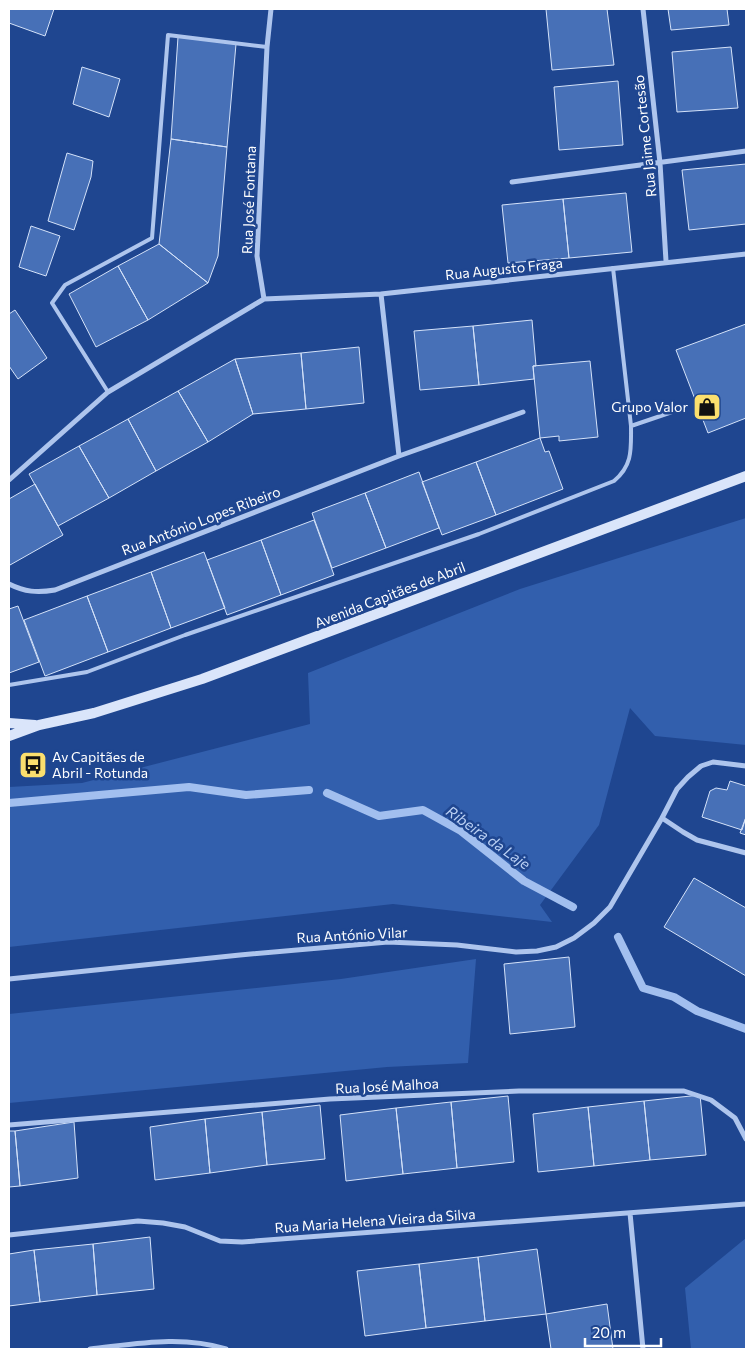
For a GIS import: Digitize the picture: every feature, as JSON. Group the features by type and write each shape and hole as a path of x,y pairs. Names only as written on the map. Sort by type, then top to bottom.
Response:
{"street":[{"name":"Rua José Fontana","path":"264,299 257,256 267,48 271,9"},
{"name":"Rua Jaime Cortesão","path":"643,9 660,163 666,261"},
{"path":"512,182 746,151"},
{"name":"Rua Augusto Fraga","path":"264,299 381,294 666,261 746,254"},
{"path":"381,294 399,456"},
{"path":"9,480 108,392 264,299"},
{"name":"Rua António Lopes Ribeiro","path":"9,584 20,590 30,592 55,590 399,456 523,412"},
{"name":"Avenida Capitães de Abril","path":"9,736 39,725 94,713 202,679 746,476"},
{"name":"Avenida Capitães de Abril","path":"9,724 39,725"},
{"name":"Rua António Vilar","path":"9,979 388,942 457,945 516,952 537,951 556,947 581,933 610,907 662,818 676,789 688,777 701,766 713,762 746,766"},
{"path":"662,818 698,840 746,853"},
{"name":"Rua José Malhoa","path":"9,1124 350,1098 519,1091 684,1091 711,1100 735,1118 746,1139"},
{"name":"Rua Maria Helena Vieira da Silva","path":"9,1235 138,1221 163,1223 185,1228 220,1241 242,1242 746,1204"},
{"path":"630,1214 643,1349"},
{"path":"90,1349 168,1340 196,1342 226,1349"}],"lane":[{"path":"108,392 52,303 65,285 152,238 168,35 267,48"},
{"path":"9,685 87,672 184,635 479,534 614,481 623,474 628,463 631,447 631,426 612,268"},
{"path":"631,426 681,409"}],"shaded area":[{"path":"746,518 746,745 655,736 630,708 599,825 540,905 552,922 393,904 9,947 9,787 82,783 310,724 308,673 520,589"},
{"path":"476,959 468,1063 387,1067 9,1103 9,1014 341,979"},
{"path":"746,1238 746,1349 691,1349 685,1288"}],"building":[{"path":"9,9 54,9 45,36 9,23"},
{"path":"546,9 607,9 614,65 552,70"},
{"path":"668,9 727,9 729,25 671,30"},
{"path":"178,37 236,44 227,147 171,139"},
{"path":"731,47 738,108 677,112 672,52"},
{"path":"82,67 120,79 109,117 73,104"},
{"path":"618,81 623,145 559,150 554,87"},
{"path":"171,139 227,147 218,256 208,283 159,244"},
{"path":"67,153 93,161 91,177 74,230 48,221"},
{"path":"746,164 746,224 689,230 682,170"},
{"path":"626,193 632,252 569,258 563,199"},
{"path":"563,199 569,258 508,263 502,205"},
{"path":"31,226 60,236 46,276 19,267"},
{"path":"159,244 208,283 148,320 118,266"},
{"path":"118,266 148,320 96,347 69,294"},
{"path":"15,310 47,358 18,379 9,366 9,314"},
{"path":"532,320 536,366 533,366 534,379 479,385 473,326"},
{"path":"746,324 746,418 708,433 676,350"},
{"path":"473,326 479,385 420,390 414,331"},
{"path":"359,347 364,403 306,409 301,353"},
{"path":"301,353 306,409 253,414 235,359"},
{"path":"235,359 253,414 208,442 178,391"},
{"path":"590,361 598,437 559,441 559,436 540,438 533,366"},
{"path":"178,391 208,442 156,471 128,419"},
{"path":"128,419 156,471 109,498 79,446"},
{"path":"540,438 545,452 549,451 563,489 496,515 476,462"},
{"path":"79,446 109,498 58,526 29,474"},
{"path":"476,462 496,515 442,535 422,482"},
{"path":"419,472 439,528 386,548 365,493"},
{"path":"35,484 63,535 10,565 9,499"},
{"path":"365,493 386,548 332,568 312,513"},
{"path":"314,520 334,575 281,595 261,540"},
{"path":"261,540 281,595 227,615 207,560"},
{"path":"204,552 225,608 171,628 151,572"},
{"path":"151,572 171,628 108,652 87,596"},
{"path":"87,596 108,652 45,676 24,620"},
{"path":"18,606 39,662 9,673 9,609"},
{"path":"730,781 746,786 746,817 742,830 702,817 710,791 716,788 727,790"},
{"path":"746,817 746,835 740,833"},
{"path":"694,878 746,908 746,976 664,927"},
{"path":"569,957 575,1027 510,1034 504,964"},
{"path":"700,1095 706,1155 650,1160 644,1101"},
{"path":"508,1096 514,1162 457,1168 451,1102"},
{"path":"644,1101 650,1160 594,1166 588,1107"},
{"path":"451,1102 457,1168 403,1174 396,1108"},
{"path":"320,1105 325,1159 267,1165 262,1112"},
{"path":"588,1107 594,1166 538,1172 533,1114"},
{"path":"396,1108 403,1174 346,1181 340,1115"},
{"path":"262,1112 267,1165 210,1173 205,1119"},
{"path":"205,1119 210,1173 155,1180 150,1127"},
{"path":"74,1122 78,1178 20,1186 15,1131"},
{"path":"9,1131 15,1131 20,1186 9,1187"},
{"path":"150,1237 154,1289 97,1295 93,1244"},
{"path":"93,1244 97,1295 40,1302 34,1250"},
{"path":"537,1249 546,1314 485,1321 478,1257"},
{"path":"34,1250 40,1302 9,1306 9,1254"},
{"path":"478,1257 485,1321 426,1328 419,1264"},
{"path":"419,1264 426,1328 365,1336 357,1271"},
{"path":"607,1304 613,1349 551,1349 546,1314"}],"waterway":[{"name":"Ribeira da Laje","path":"9,803 189,787 246,795 309,790"},
{"name":"Ribeira da Laje","path":"327,793 379,816 423,810 461,831 524,881 573,907"},
{"name":"Ribeira da Laje","path":"618,937 643,988 674,997 697,1011 746,1029"}],"place":[{"name":"Grupo Valor","path":"707,407"},
{"name":"Av Capitães de Abril - Rotunda","path":"33,765"}]}
